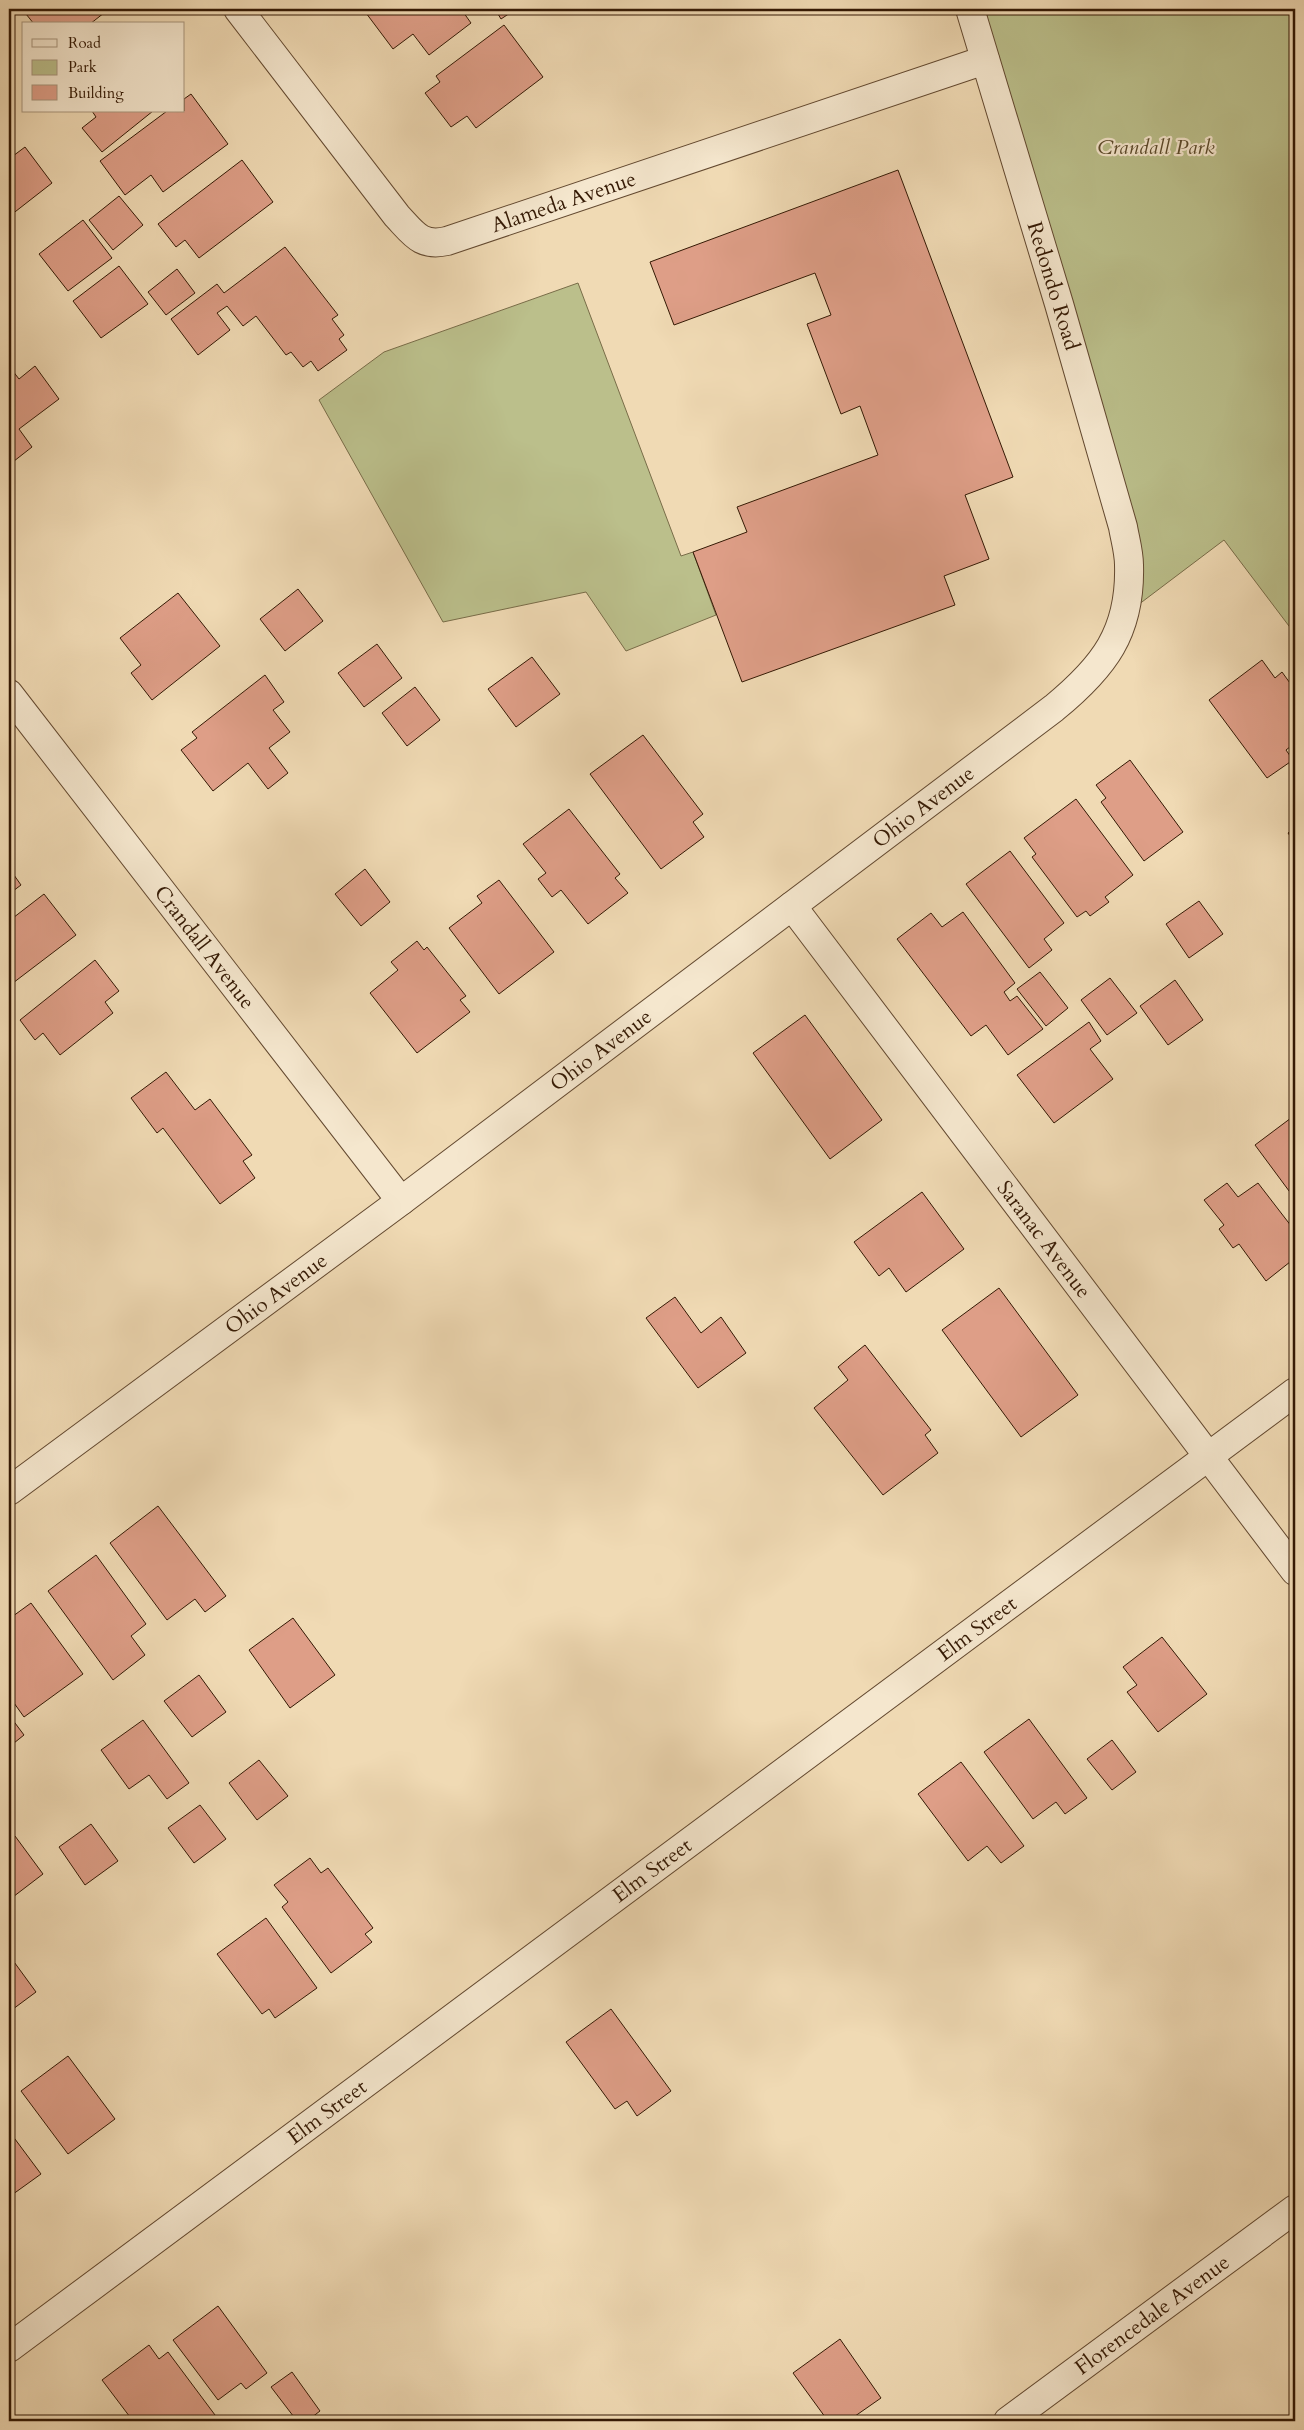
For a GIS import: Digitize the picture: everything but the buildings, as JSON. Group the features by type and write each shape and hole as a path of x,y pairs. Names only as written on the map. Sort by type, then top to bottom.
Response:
{"street":[{"name":"Alameda Avenue","path":"238,9 397,216 419,239 434,244 985,60"},
{"name":"Redondo Road","path":"970,9 1094,426 1123,527 1130,564"},
{"name":"Ohio Avenue","path":"9,1491 401,1201 1054,708 1093,672 1112,648 1126,614 1130,564"},
{"name":"Crandall Avenue","path":"9,694 401,1201"},
{"name":"Saranac Avenue","path":"792,906 1295,1571"},
{"name":"Elm Street","path":"9,2348 1295,1392"},
{"name":"Florencedale Avenue","path":"1008,2421 1295,2209"}],"green space":[{"name":"Crandall Park","path":"970,9 1295,9 1295,634 1224,540 1126,614 1129,564"},
{"path":"578,283 681,556 693,552 716,615 626,651 586,592 443,622 319,400 384,352"}]}
